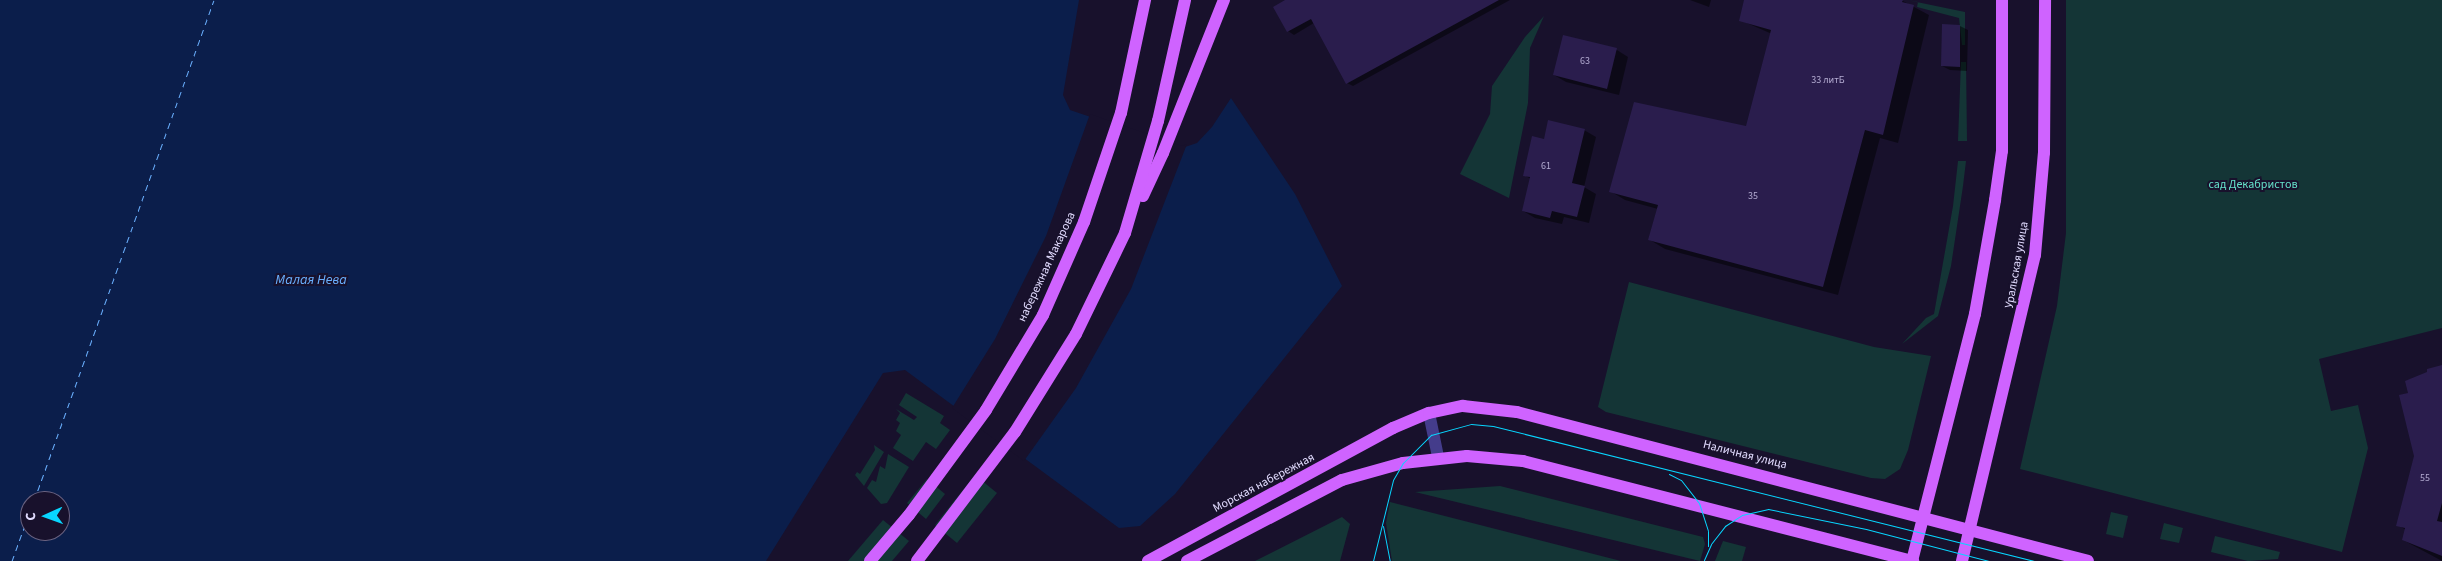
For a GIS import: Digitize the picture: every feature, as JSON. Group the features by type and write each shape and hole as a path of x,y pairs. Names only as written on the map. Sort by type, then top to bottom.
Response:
{"main road":[{"name":"набережная Макарова","path":"870,561 909,515 986,410 1042,315 1084,222 1121,114 1145,0"},
{"path":"1125,233 1158,121 1185,0"},
{"path":"917,561 1020,424 1076,334 1163,153 1224,0"},
{"path":"1187,561 1305,497 1380,468 1438,457 1496,456 1523,461 1912,561 1975,314 1996,200 2002,151 2002,0"},
{"name":"Уральская улица","path":"1962,561 2035,255 2044,153 2045,0"},
{"name":"Наличная улица","path":"1393,428 1429,413 1463,406 1517,412 1922,516 2088,561"},
{"name":"Морская набережная","path":"1148,561 1393,428"}],"street":[{"path":"1429,413 1438,457"}],"green space":[{"name":"сад Декабристов","path":"2066,0 2442,0 2442,328 2319,359 2331,411 2358,405 2368,448 2342,552 2020,469 2057,306 2066,233"},
{"path":"1918,2 1965,12 1965,45 1962,45 1959,18 1917,7"},
{"path":"1544,16 1530,48 1528,103 1509,198 1460,174 1490,114 1492,86 1525,37"},
{"path":"1961,62 1966,62 1967,141 1958,141"},
{"path":"1958,161 1966,161 1963,186 1951,266 1938,316 1902,344 1926,318 1934,314 1953,206"},
{"path":"1629,282 1874,347 1931,356 1908,450 1900,469 1885,479 1871,478 1606,412 1598,407"},
{"path":"906,393 944,416 940,423 950,430 936,449 926,442 913,461 893,448 901,435 896,431 900,423 896,420 900,413 896,409 914,420 917,417 899,405"},
{"path":"874,445 884,452 864,486 855,475 857,472 860,474 875,450"},
{"path":"888,454 909,467 887,503 881,504 867,488 872,480 876,482 880,466 885,469"},
{"path":"975,475 997,493 957,543 935,525"},
{"path":"927,479 945,494 926,519 907,503"},
{"path":"1500,486 1703,537 1705,544 1700,561 1415,492"},
{"path":"1390,502 1621,561 1392,561 1386,523"},
{"path":"2111,512 2128,516 2123,538 2106,534"},
{"path":"1342,517 1350,524 1340,561 1255,561"},
{"path":"883,520 909,541 892,561 848,561"},
{"path":"2164,523 2183,528 2179,543 2160,539"},
{"path":"2215,536 2280,552 2278,559 2248,561 2211,552"},
{"path":"1723,541 1746,547 1742,561 1715,561"}],"water":[{"name":"Малая Нева","path":"0,0 1079,0 1063,95 1070,110 1182,148 1197,143 1212,127 1231,98 1295,194 1342,286 1175,494 1140,526 1119,528 905,370 883,373 766,561 0,561"}],"pier":[{"path":"1090,114 1182,146 1187,144 1131,289 1076,388 1024,461 952,408 995,339 1046,236"}],"building":[{"path":"1285,0 1499,0 1346,84 1311,19 1287,32 1273,7"},
{"path":"1744,0 1903,0 1902,2 1914,5 1883,135 1865,130 1823,287 1648,240 1658,205 1609,192 1634,102 1746,126 1771,30 1739,21"},
{"path":"1942,24 1960,25 1960,67 1941,66"},
{"path":"1563,35 1617,48 1607,89 1553,75"},
{"path":"1548,120 1585,129 1572,183 1585,186 1577,217 1552,211 1550,218 1522,211 1530,177 1523,176 1532,136 1544,139"},
{"path":"2442,365 2442,503 2437,521 2442,522 2442,556 2402,540 2405,528 2396,526 2414,456 2399,395 2408,393 2405,381 2427,372 2427,369"}],"ferry route":[{"path":"38,491 214,0"},
{"path":"12,561 20,539"}],"tram line":[{"path":"1373,561 1393,480 1403,463 1431,435 1471,424 1493,426 2034,561"},
{"path":"1669,474 1681,480 1699,503 1708,531 1708,546"},
{"path":"1704,560 1711,544 1725,526 1742,515 1768,509 1866,529 1989,561"},
{"path":"1383,526 1390,561"}]}
